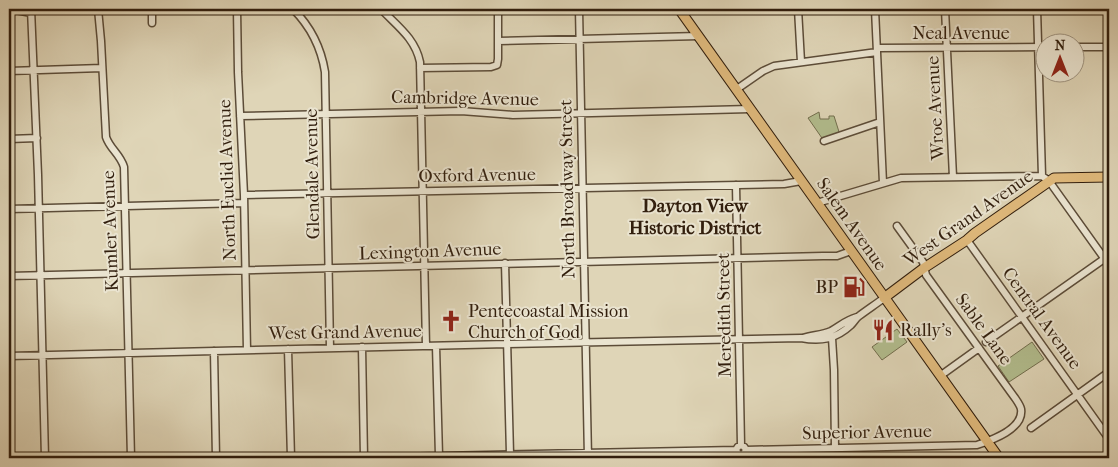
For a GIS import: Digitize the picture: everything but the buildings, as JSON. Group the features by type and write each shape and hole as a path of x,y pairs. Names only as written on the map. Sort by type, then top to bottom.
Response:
{"main road":[{"name":"Salem Avenue","path":"679,9 999,458"},
{"name":"West Grand Avenue","path":"884,298 924,268 967,240 1045,178 1109,177"}],"street":[{"path":"11,9 31,11 39,208 45,458"},
{"name":"Kumler Avenue","path":"98,9 102,41 106,137 109,145 120,157 124,167 131,458"},
{"path":"152,9 152,23"},
{"name":"North Euclid Avenue","path":"237,9 244,195 247,350"},
{"name":"Glendale Avenue","path":"293,9 315,37 325,72 330,348"},
{"path":"381,9 414,44 420,68 426,346"},
{"path":"420,68 496,65 498,61 498,9"},
{"name":"North Broadway Street","path":"579,9 588,456"},
{"path":"798,9 801,62"},
{"path":"874,9 883,183"},
{"name":"Wroe Avenue","path":"945,9 953,177"},
{"path":"1037,9 1040,32"},
{"path":"498,41 699,36"},
{"path":"1086,47 1109,47"},
{"name":"Neal Avenue","path":"737,89 770,67 877,50 1036,48"},
{"path":"9,71 102,68"},
{"path":"1043,82 1045,178 1109,266"},
{"name":"Cambridge Avenue","path":"240,116 468,111 513,115 750,110"},
{"path":"824,141 880,122"},
{"path":"9,139 36,138"},
{"path":"817,204 883,183 909,177 1045,178"},
{"name":"Oxford Avenue","path":"244,195 784,184 801,181"},
{"name":"Meredith Street","path":"736,184 741,452"},
{"path":"9,209 244,203"},
{"name":"Sable Lane","path":"897,226 923,262 926,275 1021,408 1017,424 988,442"},
{"name":"Central Avenue","path":"967,240 1109,439"},
{"name":"Lexington Avenue","path":"9,276 837,256 851,251"},
{"path":"986,342 1104,259"},
{"path":"505,263 510,454"},
{"name":"West Grand Avenue","path":"801,338 812,340 832,338 884,298"},
{"name":"West Grand Avenue","path":"9,356 801,338 830,331 850,319 857,318"},
{"path":"832,338 835,448"},
{"path":"436,346 439,456"},
{"path":"362,347 363,458"},
{"path":"940,376 979,348"},
{"path":"288,349 291,458"},
{"path":"214,351 216,458"},
{"path":"1031,428 1109,372"},
{"name":"Superior Avenue","path":"363,458 476,457 510,454 638,455 977,445 988,442"}],"green space":[{"path":"819,112 820,119 829,119 829,116 834,116 840,135 824,141 808,118"},
{"path":"897,329 907,342 882,360 872,347"},
{"path":"1032,342 1044,359 1009,382 998,366"}],"place":[{"name":"BP","path":"854,287"},
{"name":"Pentecoastal Mission Church of God","path":"451,321"},
{"name":"Rally's","path":"883,330"}],"district":[{"name":"Dayton View Historic District","path":"695,216"}]}
